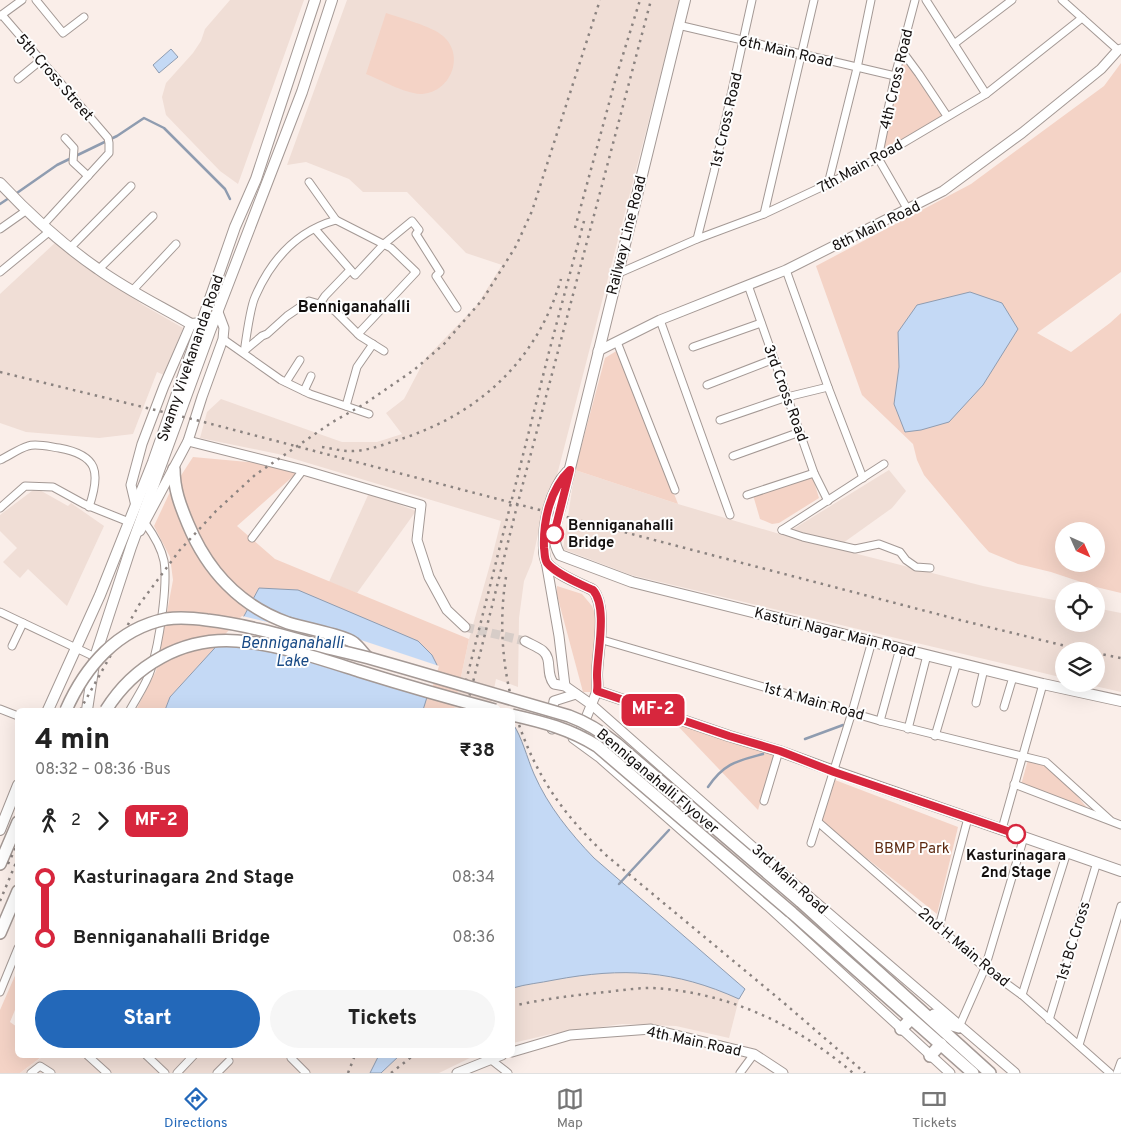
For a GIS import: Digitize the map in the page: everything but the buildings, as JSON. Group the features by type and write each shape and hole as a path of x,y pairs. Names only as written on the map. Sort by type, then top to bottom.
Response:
{"highway":[{"path":"174,468 177,499 201,552 221,579 251,605 267,614 288,623 353,642 367,657"},
{"name":"Benniganahalli Flyover","path":"67,708 83,677 104,652 116,642 148,624 166,619 183,618 229,622 367,657 585,722 601,731 617,744 800,902 990,1073"},
{"path":"107,708 121,688 131,678 159,658 192,645 214,641 237,641 265,645 319,658 446,698 487,708"},
{"name":"Benniganahalli Flyover","path":"515,716 564,729 580,735 597,746 973,1073"},
{"path":"0,864 15,829"},
{"path":"0,933 15,896"},
{"path":"911,1003 922,1004 942,1022 959,1027"},
{"path":"901,1029 911,1018"},
{"path":"930,1056 940,1044"}],"main road":[{"name":"Swamy Vivekananda Road","path":"49,708 76,648 153,462 197,324 256,179 315,0"},
{"name":"Swamy Vivekananda Road","path":"87,708 95,657 131,547 302,92 332,0"},
{"name":"Railway Line Road","path":"556,548 553,539 685,0"},
{"path":"0,183 70,248 98,270 132,291 197,324"},
{"name":"Railway Line Road","path":"546,561 545,519 559,482 570,470"},
{"name":"Kasturi Nagar Main Road","path":"556,548 560,555 632,582 1013,677 1121,701"},
{"path":"546,561 556,571 593,590 597,594 601,641 597,677 598,687 729,736 780,751 834,772 1121,870"},
{"path":"0,830 15,792"}],"street":[{"path":"1,16 22,0"},
{"path":"36,0 62,34 84,17"},
{"name":"1st Cross Road","path":"697,239 752,0"},
{"path":"764,214 814,0"},
{"path":"828,184 857,68 871,0"},
{"name":"4th Cross Road","path":"878,158 894,76 915,0"},
{"path":"926,0 986,94"},
{"path":"954,44 1012,0"},
{"path":"1062,0 1120,49"},
{"name":"5th Cross Street","path":"1,16 108,141 109,153 88,176"},
{"name":"7th Main Road","path":"617,274 697,239 764,214 878,158 986,94 1082,18"},
{"name":"6th Main Road","path":"678,25 894,76"},
{"name":"8th Main Road","path":"598,351 660,320 786,270 943,191 1022,133 1101,69 1120,49"},
{"path":"902,51 947,116"},
{"path":"18,79 40,61"},
{"path":"0,272 47,227 88,176 73,159 74,148 65,138"},
{"path":"878,158 908,210"},
{"path":"309,182 336,220 384,244 397,253 416,272 358,334"},
{"path":"70,248 131,186"},
{"path":"0,229 28,210"},
{"path":"98,270 153,216"},
{"path":"244,352 254,298 271,265 294,242 315,229 336,220"},
{"path":"315,229 355,275 384,244 412,221 419,230 416,234 440,272 436,276 457,308"},
{"path":"132,291 176,244"},
{"path":"319,305 350,270"},
{"path":"786,270 863,478"},
{"name":"3rd Cross Road","path":"748,285 814,472 828,501"},
{"path":"244,352 287,316 309,301 336,311 358,334 384,352"},
{"path":"131,547 188,442 202,397 224,339 224,328 218,312"},
{"path":"660,320 730,515"},
{"path":"693,347 761,323"},
{"path":"136,506 131,485 142,444 164,386 197,324"},
{"path":"224,339 286,382 304,391 369,414"},
{"path":"617,342 675,490"},
{"path":"346,406 357,367 373,344"},
{"path":"286,382 300,360"},
{"path":"707,385 774,360"},
{"path":"304,391 311,376"},
{"path":"720,420 787,397 828,387"},
{"path":"733,456 800,432"},
{"path":"188,442 303,470 421,505 417,540 429,577 447,610 465,627"},
{"path":"0,460 29,445 77,451 91,462 96,475 94,492 89,507"},
{"path":"884,464 782,530 855,549 879,544 900,552 906,560 916,567 930,568"},
{"path":"252,538 303,470"},
{"path":"746,495 814,472"},
{"path":"0,508 25,486 53,487 89,507 129,522"},
{"path":"131,708 151,670 159,634 165,590 164,562 161,551 154,535 145,523"},
{"name":"Railway Line Road","path":"546,561 559,636 565,686"},
{"path":"0,612 95,657"},
{"path":"12,646 23,623"},
{"name":"3rd Main Road","path":"524,641 544,652 549,661 549,678 554,684 565,686 592,705 959,1027 1015,1073"},
{"name":"1st A Main Road","path":"606,641 908,729 1046,762 1110,820"},
{"path":"811,843 872,641"},
{"path":"880,721 900,648"},
{"path":"908,729 927,655"},
{"path":"935,736 957,662"},
{"path":"976,704 984,669"},
{"path":"1004,707 1013,677"},
{"path":"1002,829 1043,684"},
{"path":"577,740 598,687"},
{"path":"576,694 554,701 551,729 577,740 599,757 769,906 950,1073"},
{"path":"0,709 15,715"},
{"path":"764,801 780,751"},
{"path":"1014,784 1121,825"},
{"path":"939,927 968,818"},
{"name":"2nd H Main Road","path":"818,822 985,968 1022,995 1110,1073"},
{"path":"959,1027 985,968 1024,837"},
{"path":"1022,995 1067,852"},
{"name":"1st BC Cross","path":"1049,1020 1097,862"},
{"path":"1079,1045 1121,906"},
{"path":"0,992 15,955"},
{"name":"4th Main Road","path":"515,1051 570,1035 651,1029 754,1054 783,1073"},
{"path":"740,1073 754,1054"},
{"path":"90,1058 107,1073"},
{"path":"149,1058 165,1073"},
{"path":"177,1073 191,1058"},
{"path":"291,1058 306,1073"},
{"path":"457,1073 493,1058"},
{"path":"490,1059 508,1073"},
{"path":"217,1073 229,1061"},
{"path":"1117,1073 1121,1062"},
{"path":"31,1073 40,1066 51,1073"}],"shaded area":[{"path":"230,0 304,0 238,184 220,171 166,115 162,97 166,83 193,53 201,41 205,29"},
{"path":"347,0 680,0 556,479 541,520 532,562 524,581 519,618 518,687 496,679 490,708 454,708 469,639 501,521 278,454 200,438 207,412 221,399 342,442 377,442 402,434 386,413 404,399 425,359 477,305 502,265 466,253 407,192 363,192 349,179 306,162 287,165"},
{"path":"56,242 143,305 183,328 164,375 157,372 133,434 99,438 26,432 0,423 0,294"},
{"path":"575,470 678,504 783,535 983,586 1055,600 1055,632 1105,632 1105,610 1121,613 1121,692 1105,688 1105,642 1055,642 1055,676 631,575 563,549"},
{"path":"889,470 906,491 892,508 843,543 790,531"},
{"path":"36,488 68,506 71,503 104,526 67,606 28,569 20,578 3,562 17,548 0,531 0,515"},
{"path":"369,493 416,511 357,593 329,582"},
{"path":"640,973 687,979 716,989 739,999 729,1038 676,1026 622,1024 551,1034 515,1043 515,987 574,976"},
{"path":"41,1058 378,1058 370,1073 20,1073"},
{"path":"397,1058 470,1058 439,1073 381,1073"}],"green space":[{"path":"386,13 438,32 450,44 454,63 447,81 439,88 431,92 414,93 366,74"},
{"path":"904,59 942,116 882,152"},
{"path":"1121,63 1121,272 1037,333 1071,352 1121,313 1121,593 1105,589 1105,582 1081,582 1018,564 989,552 924,475 917,460 913,444 862,395 816,266 971,184 1104,86"},
{"path":"618,350 678,504 575,470 605,358"},
{"path":"193,457 260,463 298,472 237,526 275,559 469,639 454,708 424,708 437,665 259,588 244,616 170,697 166,708 137,708 156,671 173,580 170,557 154,526 169,494"},
{"path":"812,475 819,498 779,523 772,524 760,519 753,495"},
{"path":"557,586 582,594 592,606 598,621 592,692 583,692 557,595"},
{"path":"675,723 775,753 758,810"},
{"path":"1028,760 1045,765 1074,792 1088,809 1021,785"},
{"name":"BBMP Park","path":"835,780 958,827 937,914 821,822"},
{"path":"15,976 15,1010 10,1022 15,1026 15,1058 40,1058 20,1073 0,1073 0,1010"}],"water":[{"path":"171,49 178,57 159,73 153,65"},
{"path":"970,292 1002,303 1018,329 983,385 949,422 921,430 905,432 894,404 899,367 898,332 917,305"},
{"name":"Benniganahalli Lake","path":"259,588 298,590 418,641 432,655 437,665 424,708 166,708 170,697 244,616"},
{"path":"515,728 540,786 553,808 576,839 594,858 745,989 739,999 693,982 671,977 626,973 603,973 515,988"},
{"path":"378,1058 397,1058 381,1073 370,1073"}],"pier":[{"path":"262,605 296,620 439,666 430,695 256,648 217,643 229,630 242,631 231,627 242,616 288,627"}],"waterway":[{"path":"14,195 57,165 117,136 144,118 164,128 225,189 230,199"},
{"path":"0,204 9,198"},
{"path":"805,739 843,725"},
{"path":"708,787 720,773 732,764 763,754"},
{"path":"619,884 669,830"}],"tunnel":[{"path":"465,627 525,641"}],"railway":[{"path":"81,708 139,605 179,551 216,511 255,475 331,423 366,403 414,370 444,344 483,299 516,246 532,211 600,0"},
{"path":"575,228 617,74 640,0"},
{"path":"466,708 516,510 651,0"},
{"path":"466,681 584,221"},
{"path":"322,447 342,451 356,451 384,445 432,427 482,397 522,357 538,334 551,307 561,279"},
{"path":"0,372 196,420 1055,643"},
{"path":"506,577 503,637 505,668 514,708"},
{"path":"1105,655 1121,658"},
{"path":"515,711 532,756 546,783 563,808 584,833 607,856 865,1073"},
{"path":"8,864 15,849"},
{"path":"0,901 15,865"},
{"path":"515,1005 641,988 680,991 707,996 734,1004 784,1026 831,1055 853,1073"},
{"path":"348,1073 354,1058"},
{"path":"391,1073 410,1058"}],"bus line":[{"name":"MF-2","path":"554,534 570,470 559,482 545,519 544,557 556,571 593,590 597,594 601,641 597,691 729,736 780,751 834,772 1016,834"}],"place":[{"name":"Benniganahalli Bridge","path":"554,534"},
{"name":"Kasturinagara 2nd Stage","path":"1016,834"}],"district":[{"name":"Benniganahalli","path":"354,306"}]}
